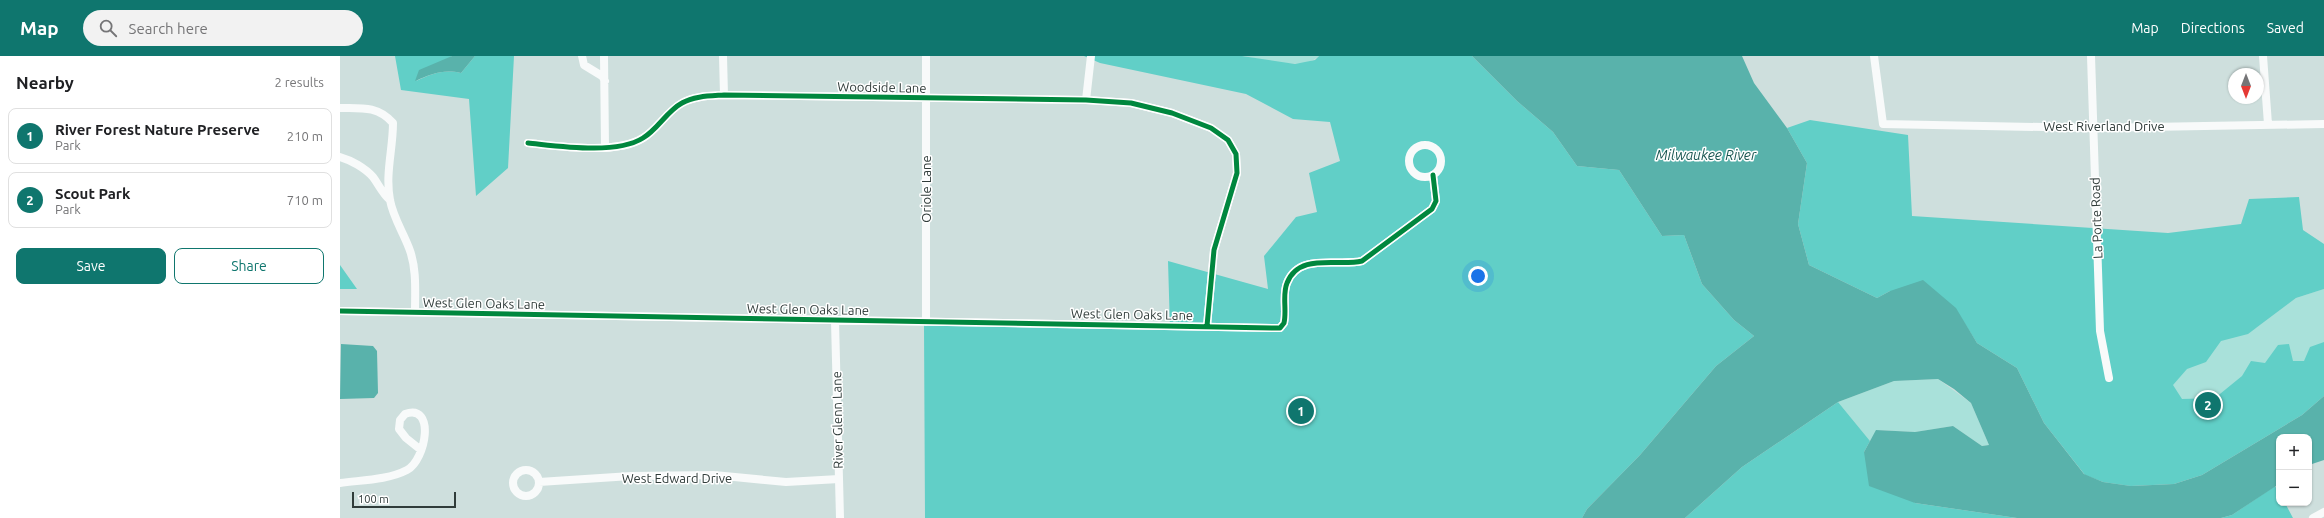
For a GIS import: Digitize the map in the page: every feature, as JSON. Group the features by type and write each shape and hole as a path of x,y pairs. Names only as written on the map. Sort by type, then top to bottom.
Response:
{"street":[{"path":"582,56 584,65 602,76 605,81"},
{"path":"604,56 605,146"},
{"path":"724,56 724,95"},
{"name":"Oriole Lane","path":"926,56 926,322"},
{"path":"1086,100 1091,56"},
{"name":"West Riverland Drive","path":"1874,56 1883,124 2093,128 2324,124"},
{"name":"La Porte Road","path":"2091,56 2100,331 2109,378"},
{"path":"2263,56 2268,124"},
{"name":"Woodside Lane","path":"528,143 574,147 622,145 643,138 681,103 692,99 724,95 1086,100 1150,106 1193,119 1211,128 1228,140 1236,154 1237,173 1214,250 1207,326"},
{"path":"340,108 369,109 382,112 393,123 388,179 390,200 401,234 409,249 414,279 415,312"},
{"path":"340,157 350,160 372,176 382,193 390,200"},
{"name":"West Glen Oaks Lane","path":"340,312 415,312 835,321 1280,328 1284,323 1287,282 1294,273 1304,265 1314,263 1349,264 1362,261 1432,209 1436,202 1433,175"},
{"name":"River Glenn Lane","path":"835,321 840,518"},
{"path":"340,483 396,474 408,470 416,462 421,450"},
{"name":"West Edward Drive","path":"539,482 631,476 714,475 786,482 838,479"},
{"path":"2313,518 2324,512"}],"shaded area":[{"path":"395,56 452,56 416,81 433,74 443,72 461,73 475,56 514,56 508,168 476,196 469,99 401,90"},
{"path":"1084,56 1242,56 1295,64 1315,60 1319,56 1472,56 1517,101 1553,132 1577,166 1619,170 1662,236 1684,235 1702,284 1734,320 1754,336 1716,366 1640,455 1587,509 1582,518 925,518 924,325 1170,329 1168,261 1268,289 1264,256 1296,217 1317,212 1309,173 1340,161 1330,122 1293,119 1246,94 1100,63"},
{"path":"1242,56 1319,56 1311,61 1293,64 1271,62"},
{"path":"1810,120 1908,135 1912,216 2168,233 2241,224 2249,199 2299,197 2303,230 2324,244 2324,289 2296,298 2248,334 2221,341 2206,362 2187,369 2173,385 2182,399 2215,398 2242,376 2251,361 2265,363 2278,345 2289,344 2293,361 2304,361 2310,347 2324,342 2324,396 2302,415 2202,475 2174,484 2131,486 2103,482 2085,475 2044,423 2017,368 1977,343 1955,308 1890,291 1877,298 1809,265 1798,224 1807,163 1787,128"},
{"path":"340,265 357,289 340,289"},
{"path":"2324,289 2324,396 2131,486 2103,482 2109,378 2256,328 2296,298"},
{"path":"1938,379 1971,403 1989,445 1982,446 1953,426 1915,432 1877,430 1870,441 1838,402 1894,381"},
{"path":"1838,402 1870,441 1864,452 1915,503 2017,518 1685,518 1742,467"},
{"path":"2275,486 2276,506 2287,506 2293,518 2221,518 2232,515"}],"water":[{"path":"452,56 475,56 461,73 443,72 432,74 415,81 419,70"},
{"name":"Milwaukee River","path":"1472,56 1742,56 1754,83 1787,128 1807,163 1798,224 1809,265 1877,298 1890,291 1923,280 1956,308 1977,343 2017,368 2044,423 2084,474 2103,482 2131,486 2174,484 2202,475 2302,415 2324,396 2324,460 2312,464 2312,434 2276,434 2276,486 2232,515 2221,518 2017,518 1915,503 1869,486 1864,452 1876,430 1915,432 1953,426 1982,446 1989,445 1971,403 1954,389 1938,379 1894,381 1838,402 1742,467 1685,518 1582,518 1587,509 1640,455 1716,366 1754,336 1734,320 1702,284 1684,235 1662,236 1619,170 1577,166 1553,132 1517,101"},
{"path":"341,344 373,346 377,351 378,393 374,398 340,399"}],"cycle path":[{"path":"528,143 587,148 603,148 632,143 643,138 682,103 697,98 724,95 1086,100 1131,103 1172,113 1211,128 1228,140 1236,154 1237,173 1214,250 1207,326"},
{"path":"340,311 1280,328 1284,323 1285,318 1287,283 1293,273 1300,267 1310,264 1362,261 1432,209 1436,201 1433,175"}],"place":[{"name":"Scout Park","path":"2208,405"},
{"name":"River Forest Nature Preserve","path":"1301,411"}]}
